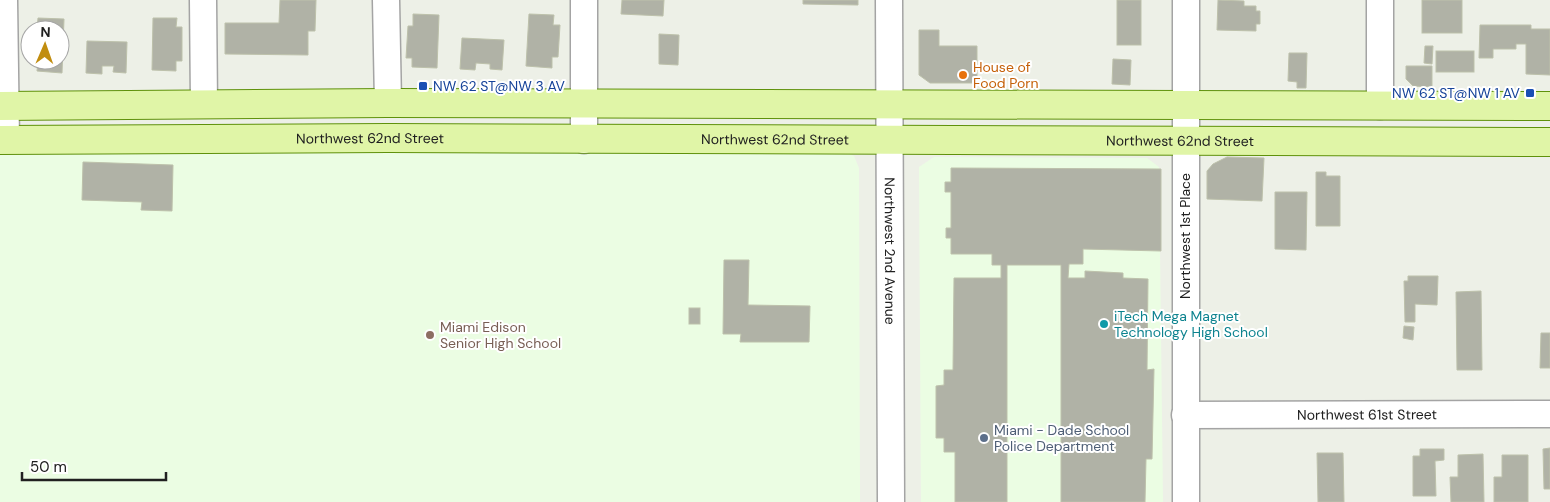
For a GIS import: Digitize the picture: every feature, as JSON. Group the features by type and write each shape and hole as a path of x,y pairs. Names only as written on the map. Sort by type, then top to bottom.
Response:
{"main road":[{"path":"3,106 204,104 1550,106"},
{"name":"Northwest 62nd Street","path":"3,140 378,138 1550,142"}],"street":[{"path":"3,140 4,0"},
{"path":"203,0 204,104"},
{"path":"386,0 388,104"},
{"path":"584,0 584,140"},
{"name":"Northwest 2nd Avenue","path":"889,0 891,502"},
{"name":"Northwest 1st Place","path":"1186,0 1186,502"},
{"path":"1380,0 1380,106"},
{"name":"Northwest 61st Street","path":"1185,415 1550,414"}],"shaded area":[{"name":"Miami Edison Senior High School","path":"838,148 854,156 859,168 860,502 0,502 0,150"},
{"name":"iTech Mega Magnet Technology High School","path":"934,157 1147,158 1159,167 1163,502 921,502 919,167"}],"building":[{"path":"280,0 316,0 315,31 308,31 308,55 225,54 225,23 279,23"},
{"path":"622,0 664,0 663,16 621,14"},
{"path":"803,0 858,0 858,5 803,4"},
{"path":"1117,0 1141,0 1141,45 1117,45"},
{"path":"1218,0 1244,1 1244,6 1256,6 1256,11 1260,11 1260,24 1256,24 1256,31 1217,30"},
{"path":"1422,0 1462,0 1462,33 1422,33"},
{"path":"413,14 439,15 437,68 412,67 412,58 406,58 408,26 413,26"},
{"path":"529,14 554,15 553,25 560,25 558,57 552,57 552,68 526,66"},
{"path":"38,18 64,19 64,20 38,20"},
{"path":"153,18 177,18 176,27 182,27 182,61 176,61 176,71 152,70"},
{"path":"1480,25 1531,25 1531,29 1550,29 1550,75 1526,74 1526,44 1516,44 1516,49 1493,49 1493,58 1479,58"},
{"path":"919,30 939,30 939,46 977,46 977,83 930,83 919,75"},
{"path":"659,34 679,35 678,65 659,64"},
{"path":"462,38 504,40 502,70 490,69 490,64 476,63 475,70 460,69"},
{"path":"87,41 127,42 126,73 113,72 114,66 102,66 102,74 86,73"},
{"path":"1425,46 1433,46 1432,64 1424,63"},
{"path":"1436,51 1474,51 1474,72 1436,72"},
{"path":"1289,53 1307,53 1306,88 1297,88 1297,82 1288,81"},
{"path":"1113,59 1131,60 1130,85 1112,84"},
{"path":"1406,66 1432,66 1432,87 1413,86 1406,79"},
{"path":"37,70 62,70 62,73"},
{"path":"1227,157 1264,158 1262,201 1207,199 1207,171 1213,164"},
{"path":"83,162 173,165 172,211 141,210 142,202 82,200"},
{"name":"iTech Mega Magnet Technology High School","path":"951,168 1161,169 1161,251 1083,249 1083,264 1069,264 1068,278 1085,278 1085,271 1123,273 1123,278 1148,279 1147,370 1154,369 1152,459 1146,459 1145,502 1061,502 1061,265 1007,265 1007,502 955,502 955,452 944,452 944,438 936,438 936,386 944,385 944,370 953,370 954,278 1001,278 1001,265 992,265 992,254 951,254 951,238 946,238 946,228 951,228 951,192 945,192 945,182 951,182"},
{"path":"1316,172 1326,172 1326,176 1340,176 1340,226 1316,226"},
{"path":"1275,192 1307,192 1306,250 1275,249"},
{"path":"724,260 749,260 748,305 810,306 809,342 740,342 741,334 723,334"},
{"path":"1408,276 1438,276 1437,305 1415,304 1415,322 1405,322 1404,281 1408,281"},
{"path":"1481,291 1482,370 1457,370 1456,292"},
{"path":"689,308 700,308 700,324 689,324"},
{"path":"1404,326 1414,327 1413,340 1403,338"},
{"path":"1541,333 1550,333 1550,368 1540,368"},
{"path":"1550,448 1550,489 1544,489 1543,449"},
{"path":"1420,449 1444,449 1444,460 1435,461 1436,496 1413,496 1413,456 1420,456"},
{"path":"1317,453 1343,453 1344,502 1318,502"},
{"path":"1483,454 1484,502 1451,502 1450,477 1458,477 1458,455"},
{"path":"1502,455 1528,455 1528,502 1494,502 1494,477 1502,477"}],"place":[{"name":"House of Food Porn","path":"963,75"},
{"name":"NW 62 ST@NW 3 AV","path":"423,86"},
{"name":"NW 62 ST@NW 1 AV","path":"1530,93"},
{"name":"iTech Mega Magnet Technology High School","path":"1104,324"},
{"name":"Miami Edison Senior High School","path":"430,335"},
{"name":"Miami - Dade School Police Department","path":"984,438"}]}
